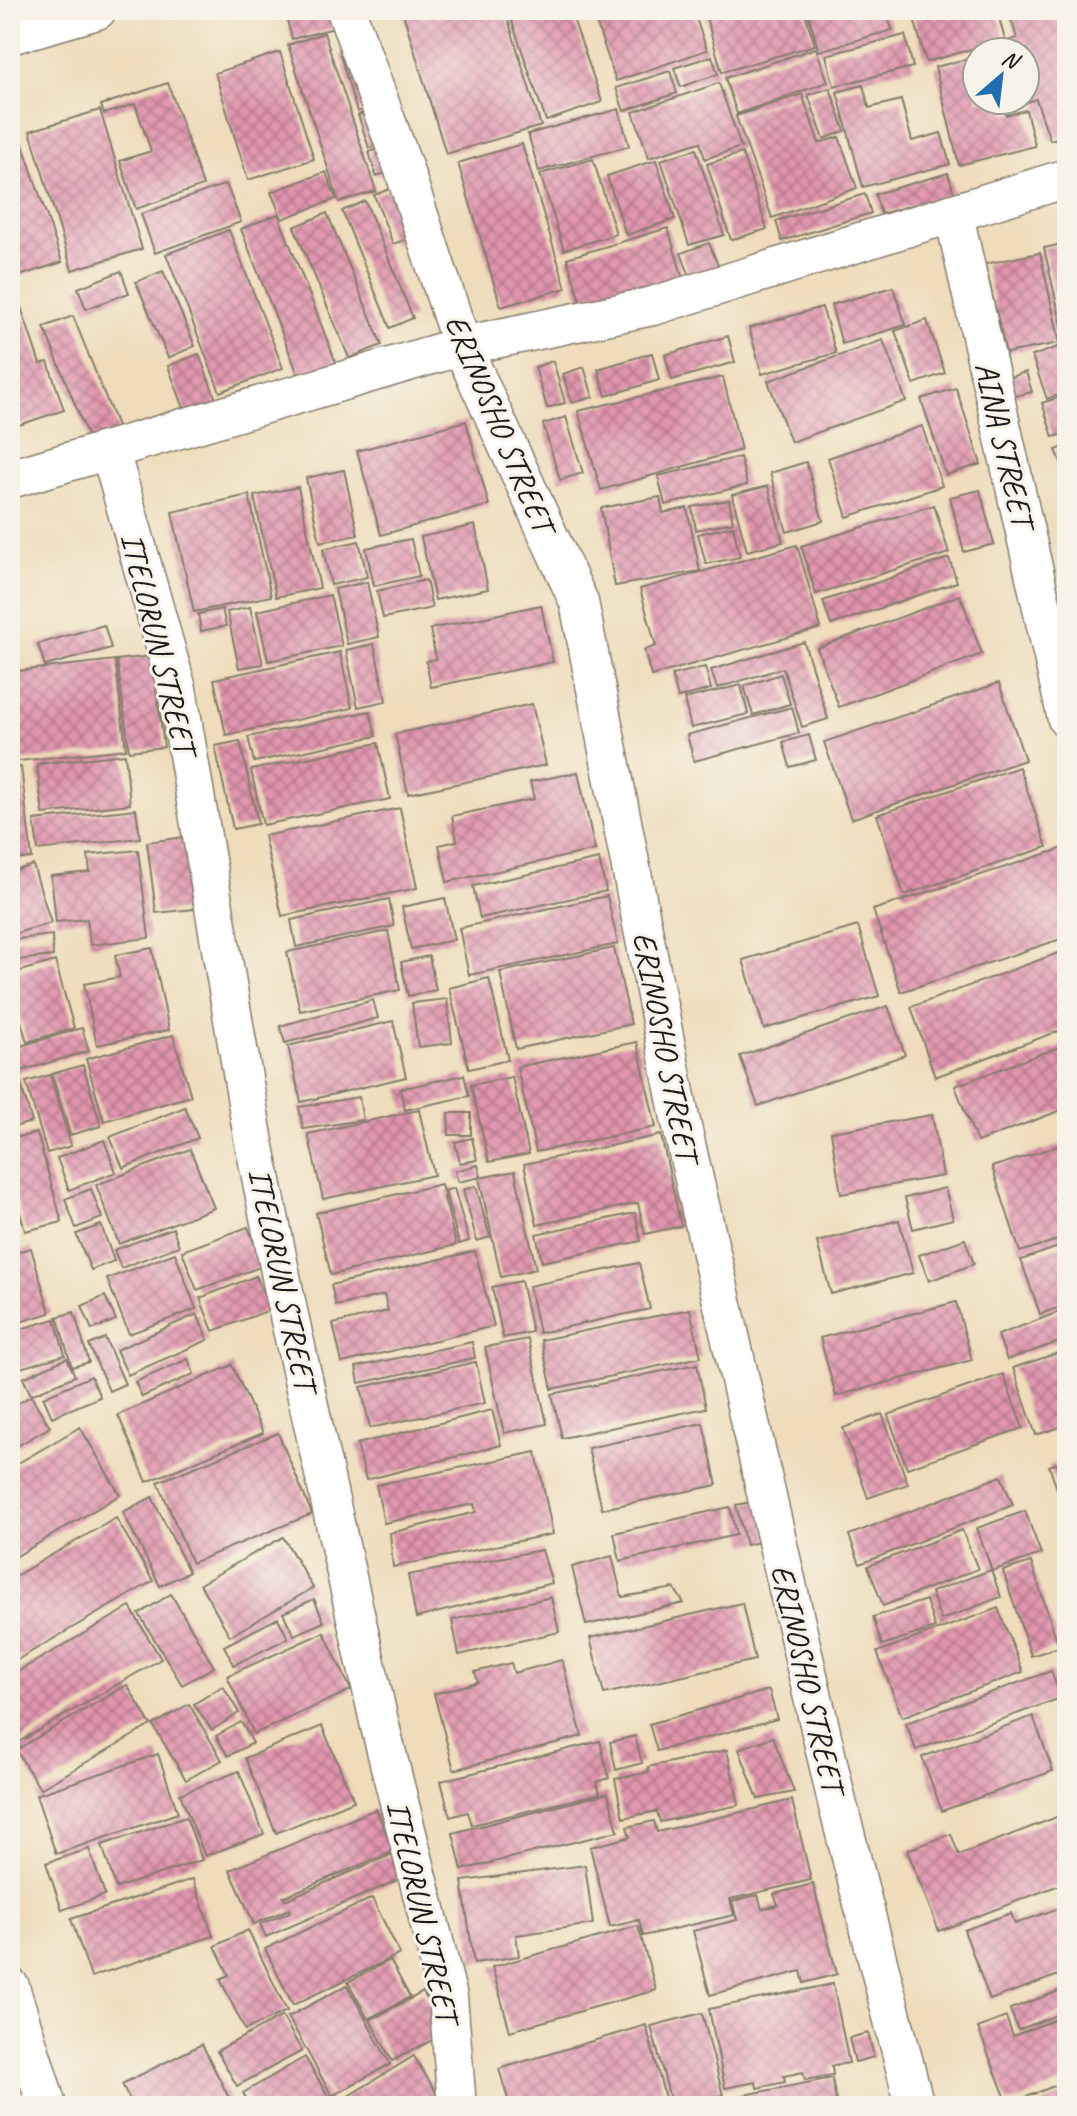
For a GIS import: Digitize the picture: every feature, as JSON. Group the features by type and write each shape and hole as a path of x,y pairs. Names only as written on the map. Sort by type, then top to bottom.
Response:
{"street":[{"path":"10,35 97,10"},
{"name":"ERINOSHO STREET","path":"346,10 403,167 462,346 579,602 680,1118 837,1802 915,2106"},
{"path":"10,479 462,346 653,306 1067,178"},
{"name":"AINA STREET","path":"954,215 1067,719"},
{"name":"ITELORUN STREET","path":"110,451 177,689 256,1152 288,1311 380,1726 448,1997 457,2106"},
{"path":"10,1987 47,2106"}],"building":[{"path":"308,10 334,10 338,27 292,39 286,16"},
{"path":"402,10 505,10 541,126 446,154"},
{"path":"508,10 570,10 602,102 546,121"},
{"path":"592,10 693,10 707,50 616,81"},
{"path":"704,10 804,10 815,45 722,72"},
{"path":"807,10 886,10 892,30 819,51"},
{"path":"942,10 997,10 1004,36 961,36 961,52 926,62 914,18"},
{"path":"1008,10 1067,10 1067,135 1050,140 1041,114 1041,36 1016,36"},
{"path":"324,33 376,191 339,202 288,45"},
{"path":"905,35 913,67 834,86 826,55"},
{"path":"816,48 828,82 737,114 725,78"},
{"path":"353,51 371,107 357,112 340,55"},
{"path":"280,52 314,159 248,180 215,73"},
{"path":"712,56 718,74 681,87 674,68"},
{"path":"961,61 961,116 1028,116 1035,146 959,165 935,67"},
{"path":"670,71 677,93 624,111 616,88"},
{"path":"168,83 203,186 136,209 120,161 151,151 135,104 104,114 101,105"},
{"path":"719,83 741,147 705,159 700,142 649,158 633,112"},
{"path":"863,85 869,108 901,100 912,141 941,133 950,164 863,187 837,92"},
{"path":"830,88 845,131 824,139 808,95"},
{"path":"802,94 819,143 839,137 857,188 772,218 736,116"},
{"path":"619,109 629,146 539,171 528,134"},
{"path":"100,110 142,249 72,270 30,131"},
{"path":"370,111 380,145 369,148 358,115"},
{"path":"16,124 62,262 10,279 10,126"},
{"path":"522,144 566,288 501,307 458,163"},
{"path":"384,147 392,171 376,176 369,152"},
{"path":"696,149 724,235 689,245 661,160"},
{"path":"742,153 767,229 731,240 707,164"},
{"path":"593,159 616,234 564,250 540,174"},
{"path":"656,160 675,219 626,235 607,176"},
{"path":"326,172 336,199 282,219 271,192"},
{"path":"948,173 954,193 881,214 875,194"},
{"path":"226,184 241,222 155,253 141,214"},
{"path":"400,185 419,235 393,244 374,195"},
{"path":"865,194 871,213 782,241 776,221"},
{"path":"365,201 413,318 390,328 342,211"},
{"path":"327,213 382,345 349,358 294,227"},
{"path":"278,214 338,368 301,382 241,229"},
{"path":"668,228 683,279 583,309 567,258"},
{"path":"229,230 283,368 220,392 166,254"},
{"path":"709,243 719,268 690,277 681,253"},
{"path":"1067,243 1067,334 1064,335 1044,248"},
{"path":"1040,253 1060,343 1006,353 985,264"},
{"path":"121,271 129,293 86,309 78,288"},
{"path":"163,271 195,346 168,358 136,282"},
{"path":"893,287 906,325 842,344 831,305"},
{"path":"17,295 40,364 48,362 64,410 13,427 10,419 10,298"},
{"path":"822,307 836,353 762,374 749,328"},
{"path":"73,316 119,431 90,442 44,327"},
{"path":"927,320 945,373 914,384 895,331"},
{"path":"728,336 735,362 672,380 665,355"},
{"path":"883,340 906,401 791,442 768,381"},
{"path":"1067,344 1067,392 1047,399 1032,356"},
{"path":"652,353 659,380 606,396 598,369"},
{"path":"199,354 218,405 187,416 168,366"},
{"path":"553,361 565,403 547,408 535,367"},
{"path":"584,367 593,397 572,403 563,374"},
{"path":"1026,372 1032,392 1007,398 1001,380"},
{"path":"723,377 741,450 601,490 578,411"},
{"path":"956,388 981,464 946,475 921,399"},
{"path":"1067,395 1067,433 1053,437 1042,403"},
{"path":"566,417 583,473 560,480 543,424"},
{"path":"466,421 489,505 381,535 357,451"},
{"path":"922,426 942,486 847,517 828,458"},
{"path":"1067,446 1067,476 1056,450"},
{"path":"740,457 747,485 665,505 658,476"},
{"path":"806,462 823,521 787,532 770,473"},
{"path":"344,470 358,535 320,542 306,478"},
{"path":"768,486 783,542 747,551 732,495"},
{"path":"298,487 320,588 276,597 254,496"},
{"path":"980,490 994,544 964,552 950,497"},
{"path":"249,495 271,596 194,612 172,512"},
{"path":"660,497 663,513 687,508 700,571 615,586 601,508"},
{"path":"729,500 733,522 696,530 692,507"},
{"path":"934,505 949,553 816,594 801,546"},
{"path":"475,525 488,589 435,600 421,537"},
{"path":"733,526 740,557 706,564 698,534"},
{"path":"411,539 419,576 374,586 366,548"},
{"path":"359,541 367,577 331,585 323,549"},
{"path":"797,545 821,628 651,676 644,650 656,646 640,589"},
{"path":"949,558 957,582 831,625 823,601"},
{"path":"426,580 432,608 383,618 377,591"},
{"path":"367,582 379,637 347,644 335,589"},
{"path":"330,595 342,646 268,661 257,611"},
{"path":"960,595 982,654 839,707 817,648"},
{"path":"541,605 553,662 431,687 426,661 436,659 430,629"},
{"path":"250,607 263,664 239,668 227,612"},
{"path":"222,609 226,626 201,631 198,614"},
{"path":"104,625 111,648 45,666 38,644"},
{"path":"804,642 828,719 802,727 783,668 717,688 711,670"},
{"path":"374,644 386,701 358,707 346,650"},
{"path":"340,652 352,708 226,735 214,679"},
{"path":"152,656 164,747 129,751 117,660"},
{"path":"115,660 126,749 10,762 10,672"},
{"path":"705,667 711,689 678,698 672,675"},
{"path":"781,674 790,704 753,715 744,686"},
{"path":"999,683 1025,760 851,819 824,742"},
{"path":"741,685 748,714 691,728 684,699"},
{"path":"532,704 546,765 408,794 395,734"},
{"path":"792,707 799,733 694,761 687,735"},
{"path":"370,711 376,736 254,762 248,737"},
{"path":"809,735 816,760 790,767 783,742"},
{"path":"240,741 258,824 233,829 215,746"},
{"path":"378,743 390,799 263,825 251,770"},
{"path":"125,754 130,804 43,814 37,764"},
{"path":"21,767 32,858 10,860 10,768"},
{"path":"1019,767 1047,847 904,895 877,815"},
{"path":"578,772 595,850 447,882 439,845 457,841 452,816 534,799 530,782"},
{"path":"400,808 417,888 282,916 264,836"},
{"path":"136,809 140,838 38,850 34,820"},
{"path":"185,837 194,909 156,913 147,842"},
{"path":"1067,847 1067,937 901,992 873,910"},
{"path":"138,850 149,938 90,945 87,919 56,922 51,876 90,872 88,855"},
{"path":"599,859 606,891 480,918 473,886"},
{"path":"33,865 51,923 10,935 10,872"},
{"path":"607,896 618,944 469,975 459,928"},
{"path":"445,898 454,940 411,949 402,907"},
{"path":"389,899 394,926 296,947 291,920"},
{"path":"858,926 879,996 764,1029 743,960"},
{"path":"388,931 400,990 300,1011 287,952"},
{"path":"52,935 53,956 10,961 10,940"},
{"path":"152,948 169,1030 97,1045 84,984 120,977 115,955"},
{"path":"614,948 631,1024 516,1049 500,972"},
{"path":"1061,952 1067,968 1067,1028 935,1077 911,1007"},
{"path":"429,956 436,990 408,996 401,962"},
{"path":"55,961 74,1028 27,1042 10,984 10,974"},
{"path":"489,978 508,1060 469,1069 449,988"},
{"path":"447,999 452,1043 418,1047 412,1003"},
{"path":"373,1000 378,1018 285,1043 280,1026"},
{"path":"888,1006 905,1055 758,1106 740,1056"},
{"path":"393,1021 406,1077 301,1102 288,1046"},
{"path":"82,1028 89,1051 10,1074 10,1036 16,1034 20,1046"},
{"path":"173,1035 191,1096 104,1121 86,1059"},
{"path":"637,1042 656,1127 536,1152 517,1067"},
{"path":"1067,1044 1067,1108 977,1142 955,1086"},
{"path":"83,1065 101,1126 70,1135 52,1074"},
{"path":"18,1075 32,1122 10,1128 10,1078"},
{"path":"50,1075 71,1146 47,1153 26,1082"},
{"path":"464,1075 469,1096 405,1110 400,1089"},
{"path":"512,1077 529,1154 489,1162 471,1085"},
{"path":"359,1097 363,1120 303,1129 299,1107"},
{"path":"185,1107 198,1138 123,1168 110,1137"},
{"path":"419,1110 434,1175 323,1199 308,1134"},
{"path":"448,1113 471,1113 471,1135 449,1135"},
{"path":"932,1115 943,1176 841,1194 831,1132"},
{"path":"37,1133 62,1222 25,1231 10,1175 10,1139"},
{"path":"661,1135 681,1226 645,1234 638,1203 537,1225 524,1164"},
{"path":"472,1138 477,1160 460,1163 455,1142"},
{"path":"104,1140 116,1172 69,1190 57,1158"},
{"path":"1067,1143 1067,1237 1020,1252 992,1167"},
{"path":"190,1149 214,1208 119,1244 96,1185"},
{"path":"478,1165 481,1177 458,1182 455,1171"},
{"path":"515,1171 536,1269 501,1277 479,1178"},
{"path":"441,1184 456,1245 331,1275 316,1213"},
{"path":"476,1186 490,1237 477,1241 463,1190"},
{"path":"454,1188 469,1241 459,1244 445,1191"},
{"path":"945,1188 953,1219 913,1229 905,1198"},
{"path":"91,1189 102,1218 76,1228 65,1199"},
{"path":"635,1213 641,1241 542,1262 536,1234"},
{"path":"899,1220 913,1273 831,1294 817,1242"},
{"path":"101,1225 114,1261 91,1270 76,1234"},
{"path":"248,1227 263,1266 197,1290 182,1251"},
{"path":"173,1228 179,1246 121,1268 114,1250"},
{"path":"965,1239 974,1264 929,1281 919,1255"},
{"path":"1067,1244 1067,1305 1040,1314 1021,1260"},
{"path":"31,1248 50,1313 10,1325 10,1254"},
{"path":"475,1251 494,1326 342,1363 333,1324 388,1311 384,1295 336,1306 331,1285"},
{"path":"175,1253 196,1309 129,1334 107,1279"},
{"path":"639,1263 650,1309 539,1333 529,1286"},
{"path":"256,1276 270,1310 213,1331 200,1298"},
{"path":"521,1281 532,1332 503,1338 492,1287"},
{"path":"105,1296 116,1320 92,1330 82,1306"},
{"path":"956,1302 972,1360 836,1396 820,1338"},
{"path":"690,1309 701,1357 552,1389 541,1340"},
{"path":"1067,1309 1067,1339 1007,1360 998,1335"},
{"path":"74,1312 89,1362 72,1367 57,1317"},
{"path":"197,1314 208,1340 128,1375 116,1350"},
{"path":"55,1319 65,1355 10,1371 10,1332"},
{"path":"105,1338 125,1384 109,1391 89,1345"},
{"path":"528,1339 547,1424 504,1433 485,1347"},
{"path":"472,1342 475,1358 359,1383 356,1367"},
{"path":"1067,1350 1067,1425 1036,1435 1013,1368"},
{"path":"67,1358 75,1376 31,1395 23,1378"},
{"path":"188,1359 194,1374 142,1397 135,1382"},
{"path":"476,1362 485,1403 370,1428 361,1387"},
{"path":"697,1364 706,1408 562,1438 552,1394"},
{"path":"232,1365 263,1433 147,1482 118,1415"},
{"path":"1003,1374 1023,1428 907,1468 888,1415"},
{"path":"91,1376 100,1397 52,1417 43,1397"},
{"path":"31,1396 50,1427 10,1450 10,1408"},
{"path":"492,1410 501,1445 366,1480 357,1444"},
{"path":"882,1414 908,1484 868,1498 843,1428"},
{"path":"703,1423 717,1485 602,1509 588,1448"},
{"path":"80,1427 120,1495 10,1560 10,1468"},
{"path":"278,1433 312,1514 192,1563 158,1482"},
{"path":"536,1452 553,1534 393,1567 390,1533 476,1512 474,1504 384,1523 376,1485"},
{"path":"1067,1460 1067,1517 1049,1466"},
{"path":"1001,1476 1013,1505 860,1564 849,1535"},
{"path":"152,1497 189,1572 160,1586 123,1512"},
{"path":"760,1500 769,1540 746,1545 736,1505"},
{"path":"730,1507 736,1535 620,1561 614,1533"},
{"path":"1025,1511 1041,1554 992,1571 977,1528"},
{"path":"116,1518 153,1581 10,1664 10,1579"},
{"path":"962,1530 978,1569 883,1606 868,1566"},
{"path":"283,1537 313,1588 230,1636 200,1584"},
{"path":"542,1550 552,1583 416,1618 408,1575"},
{"path":"612,1556 622,1597 674,1588 684,1603 586,1625 572,1567"},
{"path":"1031,1562 1059,1647 1031,1656 1003,1571"},
{"path":"991,1570 1001,1597 941,1620 931,1592"},
{"path":"171,1594 214,1667 182,1685 139,1614"},
{"path":"551,1597 559,1632 459,1655 452,1620"},
{"path":"314,1599 324,1622 294,1635 283,1613"},
{"path":"926,1600 935,1628 882,1645 873,1617"},
{"path":"742,1603 755,1660 604,1694 590,1638"},
{"path":"130,1607 161,1659 10,1747 10,1676"},
{"path":"998,1608 1023,1672 902,1717 877,1652"},
{"path":"278,1618 288,1638 234,1665 224,1646"},
{"path":"324,1632 351,1690 254,1734 227,1676"},
{"path":"562,1660 582,1736 454,1770 434,1694 478,1682 475,1672 511,1663 514,1673"},
{"path":"1051,1671 1061,1698 916,1750 906,1723"},
{"path":"127,1685 151,1725 40,1789 16,1750"},
{"path":"223,1686 239,1713 212,1730 194,1704"},
{"path":"769,1690 777,1719 657,1751 649,1724"},
{"path":"189,1704 222,1760 186,1780 153,1725"},
{"path":"1033,1716 1053,1771 942,1811 922,1757"},
{"path":"241,1722 253,1743 228,1756 216,1736"},
{"path":"322,1726 354,1801 276,1833 245,1758"},
{"path":"635,1736 642,1763 616,1770 610,1742"},
{"path":"773,1737 794,1792 758,1799 739,1749"},
{"path":"600,1741 609,1778 597,1782 600,1793 472,1825 468,1812 450,1817 441,1781"},
{"path":"727,1750 739,1805 660,1822 657,1811 623,1818 615,1779 649,1772 648,1767"},
{"path":"158,1754 178,1813 56,1854 36,1795"},
{"path":"239,1771 264,1834 205,1856 180,1794"},
{"path":"608,1793 618,1831 462,1870 453,1833"},
{"path":"792,1800 811,1880 730,1899 734,1915 643,1936 639,1920 610,1927 590,1847 630,1837 627,1827 654,1821 657,1832"},
{"path":"376,1809 394,1851 283,1897 285,1900 397,1852 407,1876 266,1937 260,1924 290,1912 289,1909 254,1924 230,1870"},
{"path":"1067,1813 1067,1882 939,1931 907,1850 951,1834 959,1855"},
{"path":"186,1817 202,1860 116,1888 102,1845"},
{"path":"89,1849 105,1895 62,1910 46,1863"},
{"path":"585,1865 593,1924 516,1935 519,1956 474,1963 462,1881"},
{"path":"193,1879 213,1936 91,1977 71,1919"},
{"path":"813,1884 837,1974 804,1983 801,1971 710,1995 693,1931 737,1920 732,1901 758,1895 762,1909 778,1905 774,1894"},
{"path":"372,1898 400,1954 293,2005 265,1949"},
{"path":"1067,1905 1067,1972 990,2000 964,1930 1011,1913 1015,1924"},
{"path":"638,1926 656,1990 510,2031 492,1967"},
{"path":"248,1930 287,2011 245,2030 220,1979 229,1975 215,1946"},
{"path":"390,1960 410,1997 368,2019 348,1982"},
{"path":"833,1984 849,2063 832,2066 833,2075 805,2080 803,2072 784,2076 785,2082 757,2088 756,2082 725,2088 709,2009"},
{"path":"347,1985 390,2064 332,2096 288,2017"},
{"path":"1067,1988 1067,2011 1018,2030 1010,2009"},
{"path":"423,1992 446,2033 392,2061 370,2020"},
{"path":"702,2013 723,2095 672,2106 651,2026"},
{"path":"1067,2015 1067,2081 1008,2104 978,2028 1006,2017 1013,2036"},
{"path":"282,2016 302,2051 237,2086 217,2051"},
{"path":"646,2025 667,2106 510,2106 499,2069"},
{"path":"868,2033 874,2057 855,2062 849,2038"},
{"path":"202,2044 233,2106 133,2106 122,2084"},
{"path":"414,2056 444,2106 332,2106"},
{"path":"305,2057 331,2101 323,2106 251,2106 243,2093"},
{"path":"832,2078 837,2106 719,2106 718,2100"},
{"path":"1067,2094 1067,2106 1039,2106"}]}
